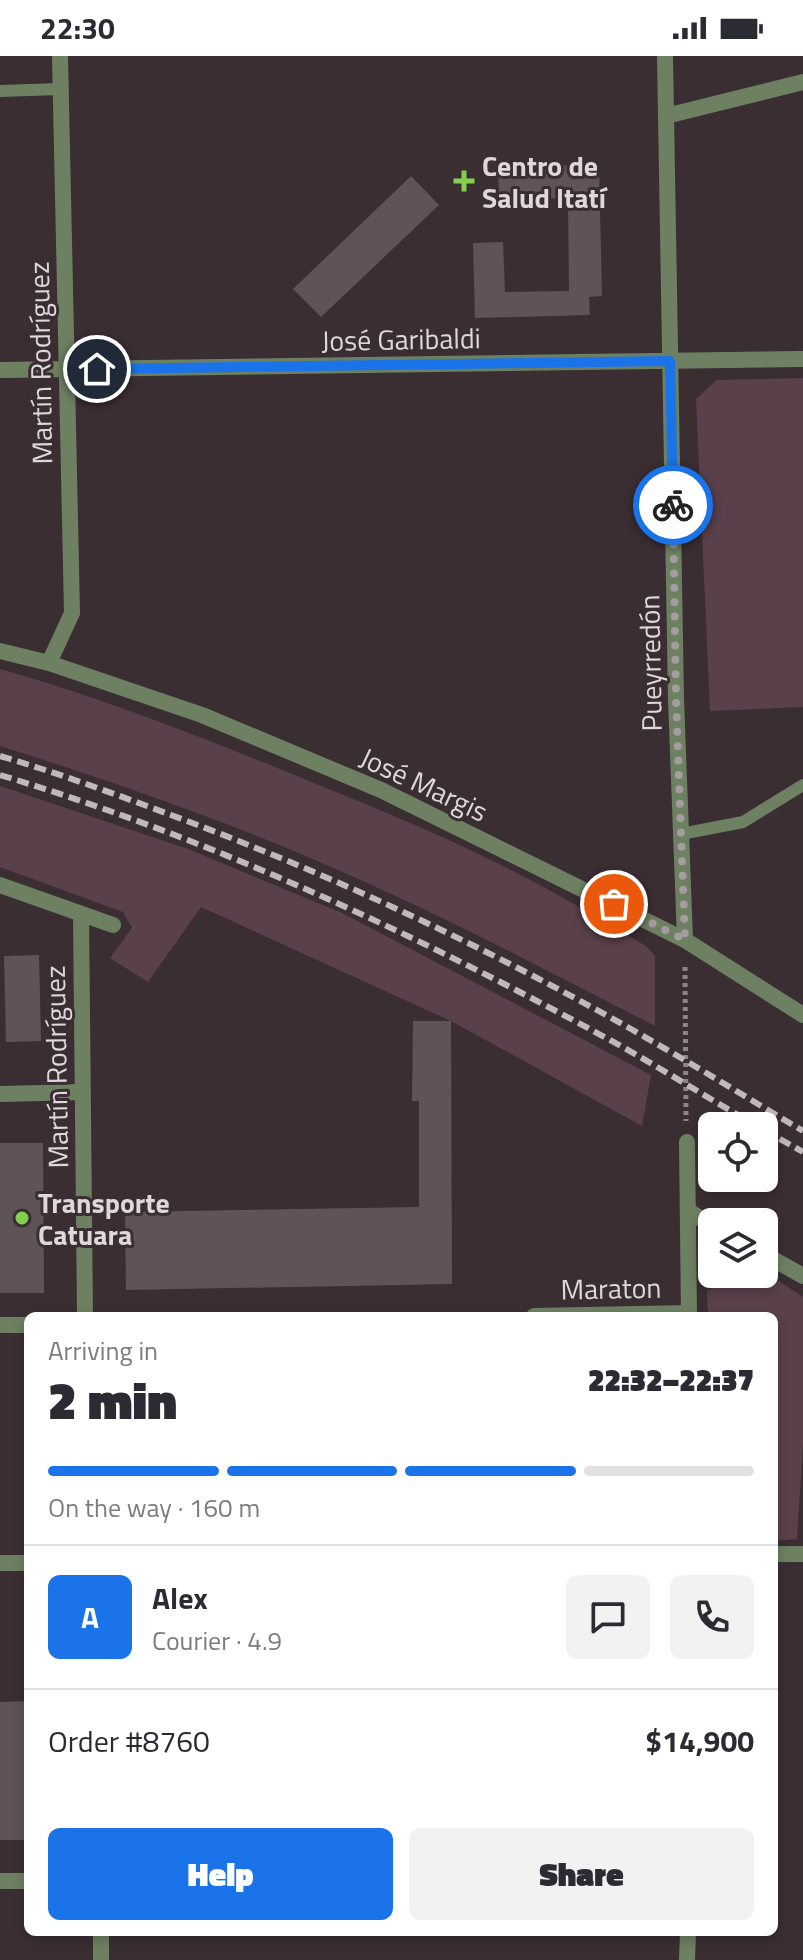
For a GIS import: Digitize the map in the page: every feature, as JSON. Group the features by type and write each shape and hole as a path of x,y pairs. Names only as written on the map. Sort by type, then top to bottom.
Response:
{"street":[{"name":"Martín Rodríguez","path":"49,663 72,613 60,56"},
{"name":"Pueyrredón","path":"665,56 685,940"},
{"path":"666,116 803,82"},
{"name":"José Garibaldi","path":"0,370 803,359"},
{"name":"José Margis","path":"0,651 49,663 202,715 381,790 685,940 803,1015"},
{"path":"0,885 113,925"},
{"name":"Martín Rodríguez","path":"81,914 85,1312"},
{"path":"0,1094 83,1092"},
{"path":"687,1142 689,1312"},
{"path":"688,1211 698,1217"},
{"path":"778,1262 803,1276"},
{"path":"0,1325 24,1325"},
{"path":"778,1554 803,1554"},
{"path":"0,1563 24,1563"},
{"path":"0,1881 24,1881"},
{"path":"101,1936 101,1960"},
{"path":"687,1960 688,1936"}],"lane":[{"path":"0,91 60,89"},
{"path":"681,834 743,822 803,785"}],"path":[{"path":"685,940 687,1142"}],"shaded area":[{"path":"803,378 803,707 710,711 696,399 717,380"},
{"path":"0,669 107,703 280,769 444,838 554,893 646,946 655,956 655,1026 475,934 321,862 185,808 0,746"},
{"path":"0,786 188,849 342,913 651,1075 642,1126 451,1021 201,907 148,982 110,958 132,928 123,912 0,867"},
{"path":"778,1280 803,1297 803,1444 797,1539 778,1541 778,1312 708,1312 707,1291 712,1288 778,1288"}],"building":[{"path":"599,165 602,296 589,297 590,315 475,318 473,243 503,242 505,292 569,291 568,198 499,200 498,167"},
{"path":"411,176 439,205 321,317 293,289"},
{"path":"39,955 41,1041 6,1042 4,956"},
{"path":"413,1021 451,1021 452,1284 126,1290 125,1212 419,1207 419,1101 412,1101"},
{"name":"Transporte Catuara","path":"0,1143 43,1143 44,1293 0,1293"},
{"path":"24,1701 24,1840 0,1840 0,1702"}],"railway":[{"path":"0,756 86,784 230,838 406,913 576,998 803,1131"},
{"path":"0,775 160,830 318,894 547,1006 733,1112"},
{"path":"778,1138 803,1152"}],"way so far":[{"path":"614,904 685,940 673,505"}],"place":[{"name":"Centro de Salud Itatí","path":"464,181"},
{"name":"Transporte Catuara","path":"22,1218"}],"route":[{"path":"97,369 670,361 673,505"}]}
